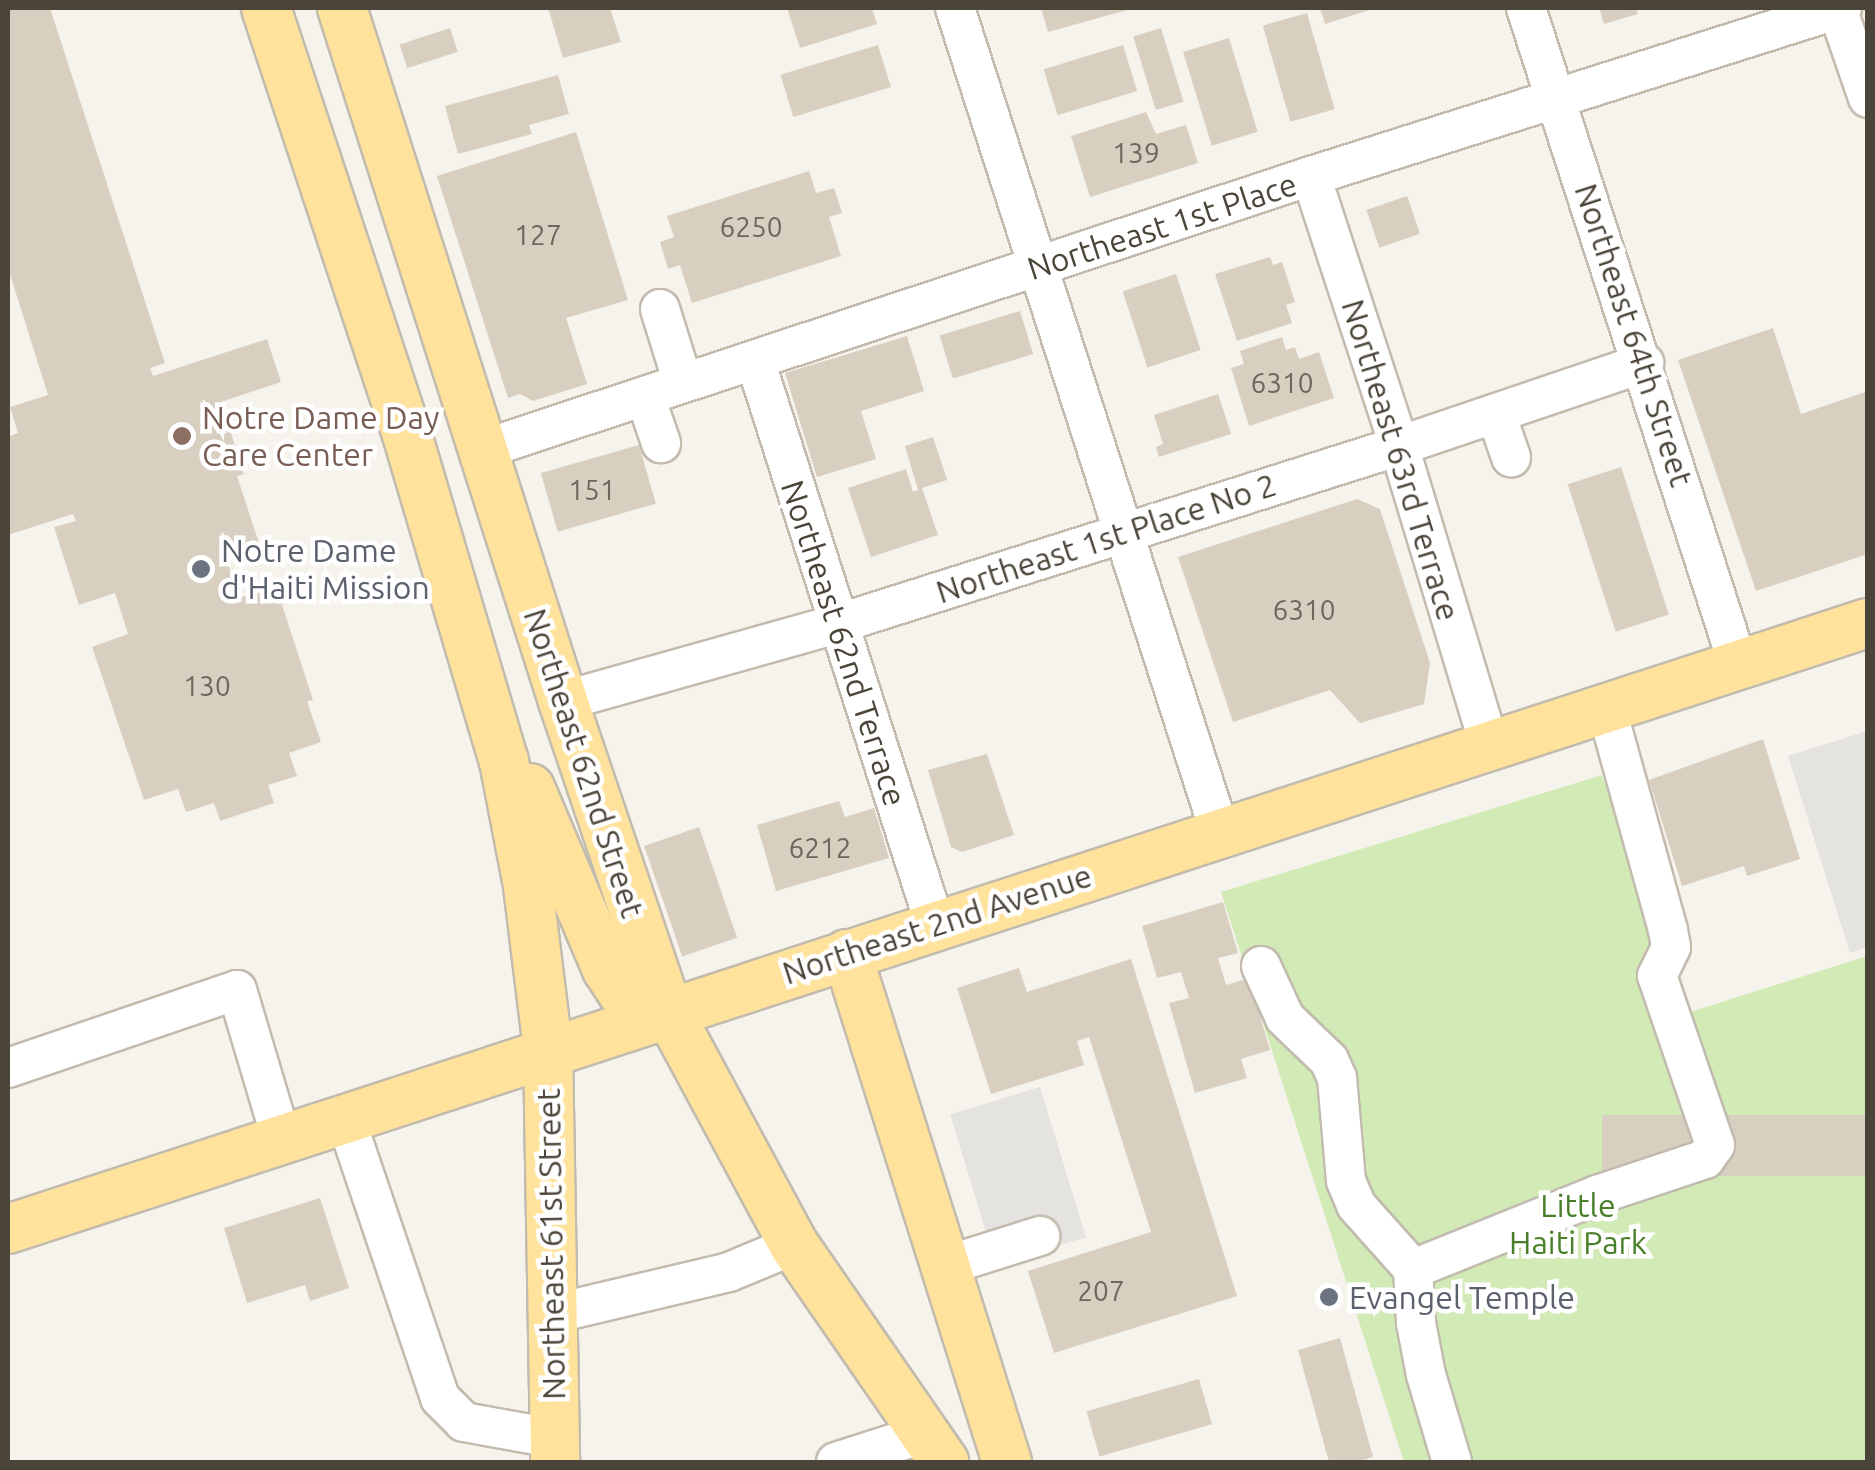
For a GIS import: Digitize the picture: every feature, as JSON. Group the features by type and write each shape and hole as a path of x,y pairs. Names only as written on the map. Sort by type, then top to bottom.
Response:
{"main road":[{"path":"266,8 480,670 504,761 528,886 548,1049"},
{"name":"Northeast 62nd Street","path":"342,8 563,701 668,1011 794,1244 935,1448"},
{"name":"Northeast 2nd Avenue","path":"8,1228 548,1049 1868,623"},
{"path":"480,670 607,969 622,992 640,1008 668,1011"},
{"path":"846,954 1007,1462"},
{"name":"Northeast 61st Street","path":"548,1049 554,1450"}],"street":[{"path":"955,8 1220,833"},
{"name":"Northeast 64th Street","path":"1526,8 1738,664"},
{"name":"Northeast 1st Place","path":"484,449 1311,176 1558,101 1839,8"},
{"path":"1839,8 1868,98"},
{"name":"Northeast 63rd Terrace","path":"1311,176 1490,745"},
{"path":"660,310 683,384"},
{"name":"Northeast 62nd Terrace","path":"755,360 935,925"},
{"name":"Northeast 1st Place No 2","path":"563,701 836,624 1399,446 1644,364"},
{"path":"645,396 661,443"},
{"path":"1496,414 1510,457"},
{"path":"1414,1268 1597,1195 1705,1159 1715,1145 1658,976 1671,947 1668,930 1606,707"},
{"path":"1261,966 1284,1018 1329,1060 1337,1078 1346,1181 1356,1206 1414,1268 1416,1323 1426,1375 1452,1462"},
{"path":"8,1068 237,990 281,1138"},
{"name":"Northeast 61st Street","path":"345,1117 440,1398 464,1422 554,1450"},
{"path":"946,1266 1040,1236"},
{"path":"552,1314 729,1272 794,1244"},
{"path":"836,1462 935,1448"}],"green space":[{"name":"Little Haiti Park","path":"1602,775 1684,1014 1867,956 1867,1462 1404,1462 1221,892"}],"shaded area":[{"path":"1867,731 1867,947 1850,953 1788,756"},
{"path":"1040,1087 1086,1237 996,1265 950,1114"}],"building":[{"path":"8,8 50,8 165,363 150,368 153,376 267,339 281,382 221,402 244,474 237,476 260,546 226,557 239,598 276,586 313,700 307,701 321,742 289,753 297,776 268,785 274,803 220,821 214,803 186,812 178,789 144,800 92,647 128,634 115,593 79,605 54,527 76,521 73,514 8,535 8,437 18,433 10,407 48,395 8,268"},
{"path":"548,8 610,8 621,42 563,58"},
{"path":"787,8 872,8 877,24 800,48"},
{"path":"1041,8 1131,8 1131,9 1048,32"},
{"path":"1320,8 1376,8 1325,24"},
{"path":"1599,8 1636,8 1638,14 1604,24"},
{"path":"1307,13 1335,109 1290,122 1263,26"},
{"path":"450,28 458,52 407,68 400,44"},
{"path":"1161,28 1184,102 1156,110 1133,36"},
{"path":"1229,38 1258,132 1212,146 1183,52"},
{"path":"878,45 891,87 793,117 780,75"},
{"path":"1123,45 1137,91 1058,115 1044,69"},
{"path":"558,75 569,114 529,125 532,134 458,154 445,106"},
{"path":"1146,112 1156,134 1186,125 1198,163 1090,197 1071,136"},
{"path":"576,132 628,300 566,318 587,384 533,401 520,394 508,398 437,176"},
{"path":"809,171 816,193 834,188 842,213 829,217 841,256 692,303 680,265 668,269 660,242 674,237 667,216"},
{"path":"1407,196 1420,234 1379,248 1366,210"},
{"path":"1270,257 1273,265 1282,262 1295,302 1286,305 1292,323 1237,341 1215,274"},
{"path":"1176,274 1201,350 1147,367 1123,291"},
{"path":"1020,311 1033,354 953,379 940,336"},
{"path":"1773,328 1801,414 1868,391 1868,554 1756,591 1678,360"},
{"path":"907,336 924,391 861,411 876,459 817,477 785,373"},
{"path":"1282,337 1286,350 1295,347 1299,359 1319,352 1334,398 1249,426 1231,368 1244,364 1240,351"},
{"path":"1218,394 1231,434 1159,457 1156,447 1163,444 1154,415"},
{"path":"933,437 947,480 922,488 938,535 871,557 848,488 906,469 913,492 918,490 905,446"},
{"path":"639,445 656,504 558,532 541,473"},
{"path":"1621,467 1669,614 1616,632 1568,484"},
{"path":"1357,499 1380,509 1430,663 1424,704 1360,723 1330,690 1233,722 1178,557"},
{"path":"1763,739 1800,859 1747,876 1744,866 1682,886 1649,780"},
{"path":"987,754 1014,835 962,852 951,847 928,770"},
{"path":"839,801 845,817 874,808 889,858 776,891 757,825"},
{"path":"699,827 737,938 682,957 644,846"},
{"path":"1223,902 1238,953 1218,958 1226,985 1249,978 1270,1050 1241,1059 1247,1078 1195,1093 1169,1003 1189,998 1181,972 1157,978 1142,926"},
{"path":"1131,959 1237,1296 1054,1353 1028,1271 1151,1232 1089,1037 1077,1041 1084,1065 991,1094 957,988 1019,968 1027,992"},
{"path":"1602,1115 1868,1115 1868,1176 1602,1176"},
{"path":"320,1198 349,1288 310,1301 305,1285 247,1303 224,1228"},
{"path":"1340,1338 1373,1457 1356,1462 1329,1462 1298,1350"},
{"path":"1199,1379 1212,1424 1099,1456 1087,1411"}],"place":[{"name":"Notre Dame Day Care Center","path":"182,436"},
{"name":"Notre Dame d'Haiti Mission","path":"201,569"},
{"name":"Evangel Temple","path":"1329,1297"}]}
